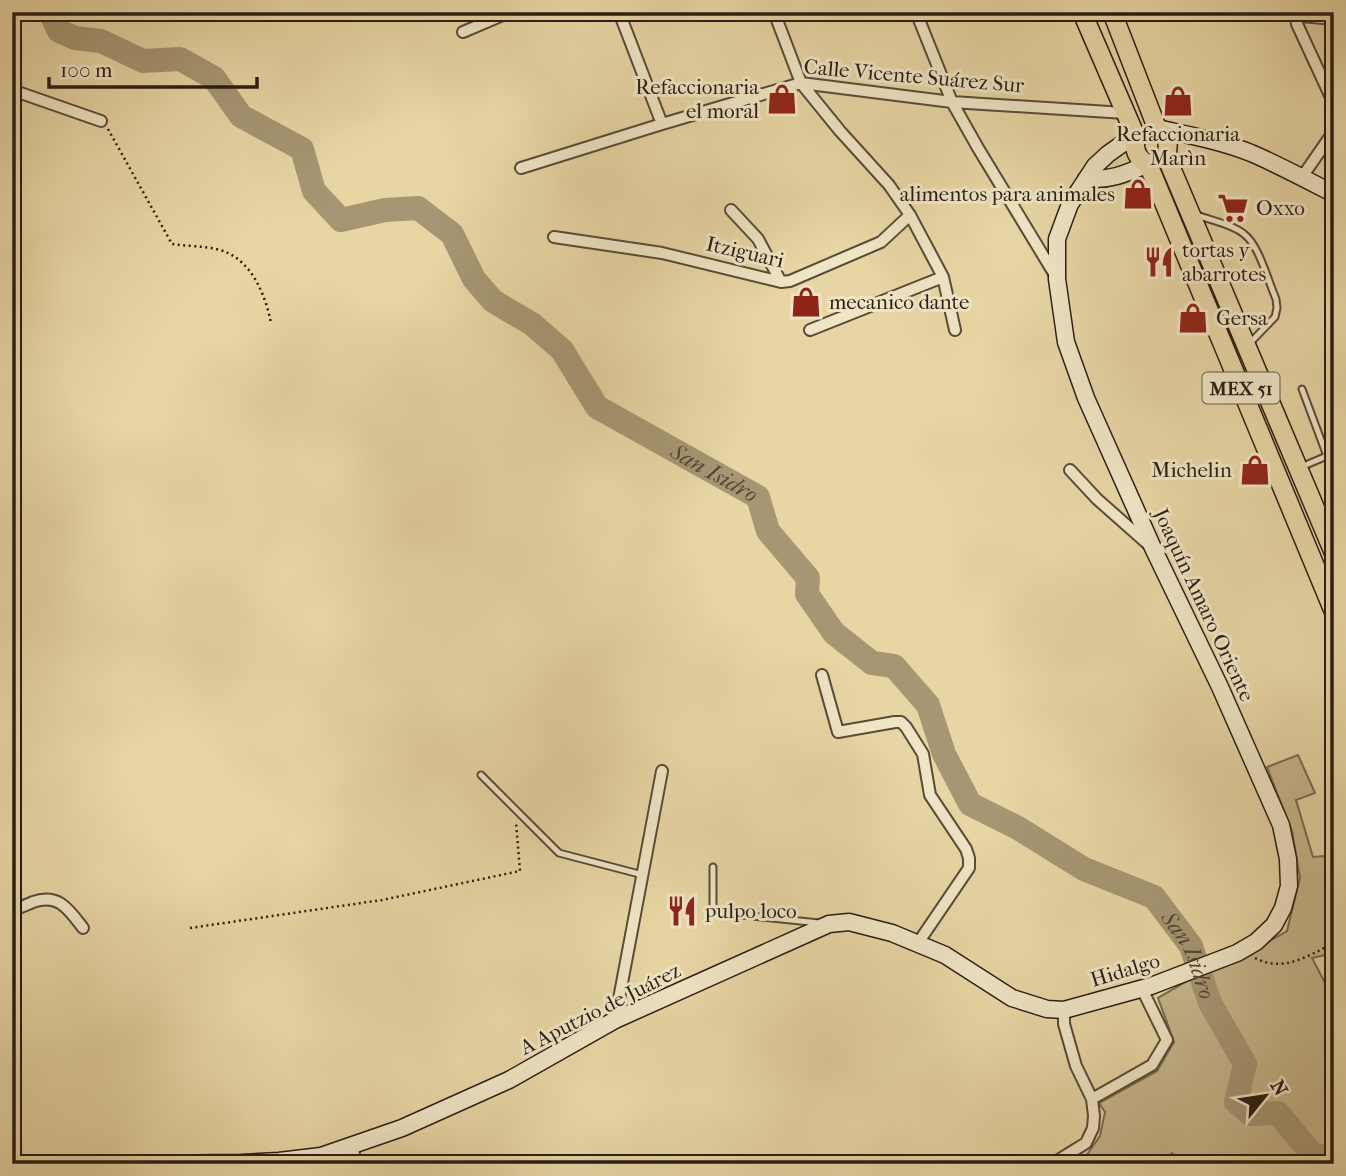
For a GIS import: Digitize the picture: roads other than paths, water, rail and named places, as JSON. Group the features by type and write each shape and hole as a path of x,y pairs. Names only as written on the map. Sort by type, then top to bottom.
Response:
{"main road":[{"name":"MEX 51","path":"1082,12 1136,138 1138,156 1148,164 1334,612"},
{"name":"MEX 51","path":"1112,12 1157,128 1168,142 1167,156 1334,553"},
{"path":"1136,138 1147,129 1157,128"},
{"path":"1148,164 1156,163 1167,156"}],"street":[{"path":"463,32 510,12"},
{"path":"619,12 662,124"},
{"path":"774,12 801,83 889,186 909,215 943,277 955,330"},
{"path":"916,12 952,102 1057,279"},
{"path":"1334,19 1301,16 1296,18 1334,104"},
{"name":"Calle Vicente Suárez Sur","path":"521,168 801,83 952,102 1125,113"},
{"path":"12,90 101,121"},
{"path":"1157,128 1250,153 1334,194"},
{"path":"1302,177 1334,131"},
{"path":"1167,156 1194,136"},
{"name":"Joaquín Amaro Oriente","path":"1136,138 1108,154 1086,179 1070,204 1057,239 1057,279 1066,342 1086,398 1281,825 1288,859 1289,886 1283,908 1274,925 1256,942 1242,950"},
{"path":"1086,179 1101,181 1120,177 1148,164"},
{"path":"731,210 758,239 781,282"},
{"name":"Itziguari","path":"554,237 662,253 790,282 881,242 909,215"},
{"path":"810,330 943,277"},
{"path":"1070,470 1097,499 1153,548"},
{"path":"822,675 838,732 895,722 901,722 906,727 923,754 930,795 966,849 969,868 918,943"},
{"path":"615,1020 662,771"},
{"path":"12,910 44,899 52,900 67,907 83,928"},
{"name":"A Aputzio de Juárez","path":"141,1164 241,1163 321,1156 402,1128 509,1080 615,1020 829,923 849,922 892,933 946,955 1012,998 1047,1009 1064,1010"},
{"name":"Hidalgo","path":"1064,1010 1146,987 1242,950"},
{"path":"1092,1099 1152,1065 1167,1040 1146,987"},
{"path":"1052,1164 1086,1143 1093,1128 1094,1116 1092,1099 1076,1066 1064,1024 1064,1010"},
{"path":"353,1145 355,1164"}],"lane":[{"path":"1192,214 1237,229 1254,244 1276,299 1277,308 1275,317 1247,346"},
{"path":"1302,389 1327,456"},
{"path":"1298,468 1334,453"},
{"path":"481,775 559,853 643,875"},
{"path":"713,867 713,912 829,923"}],"waterway":[{"name":"San Isidro","path":"50,12 59,31 75,38 101,41 143,61 180,59 214,78 241,116 302,149 314,191 341,220 385,210 418,208 452,234 474,279 493,301 532,324 562,350 597,407 758,497 768,531 808,578 807,594 834,633 872,663 894,666 928,705 944,754 970,804 1018,828 1084,869 1154,897 1191,946 1210,1003 1245,1064 1236,1102 1250,1114 1278,1113 1311,1153 1334,1161"}],"place":[{"name":"Refaccionaria el moral","path":"782,99"},
{"name":"Refaccionaria Marìn","path":"1178,101"},
{"name":"alimentos para animales","path":"1138,194"},
{"name":"Oxxo","path":"1233,208"},
{"name":"tortas y abarrotes","path":"1159,262"},
{"name":"mecanico dante","path":"806,302"},
{"name":"Gersa","path":"1193,318"},
{"name":"Michelin","path":"1255,470"},
{"name":"pulpo loco","path":"682,911"}]}
